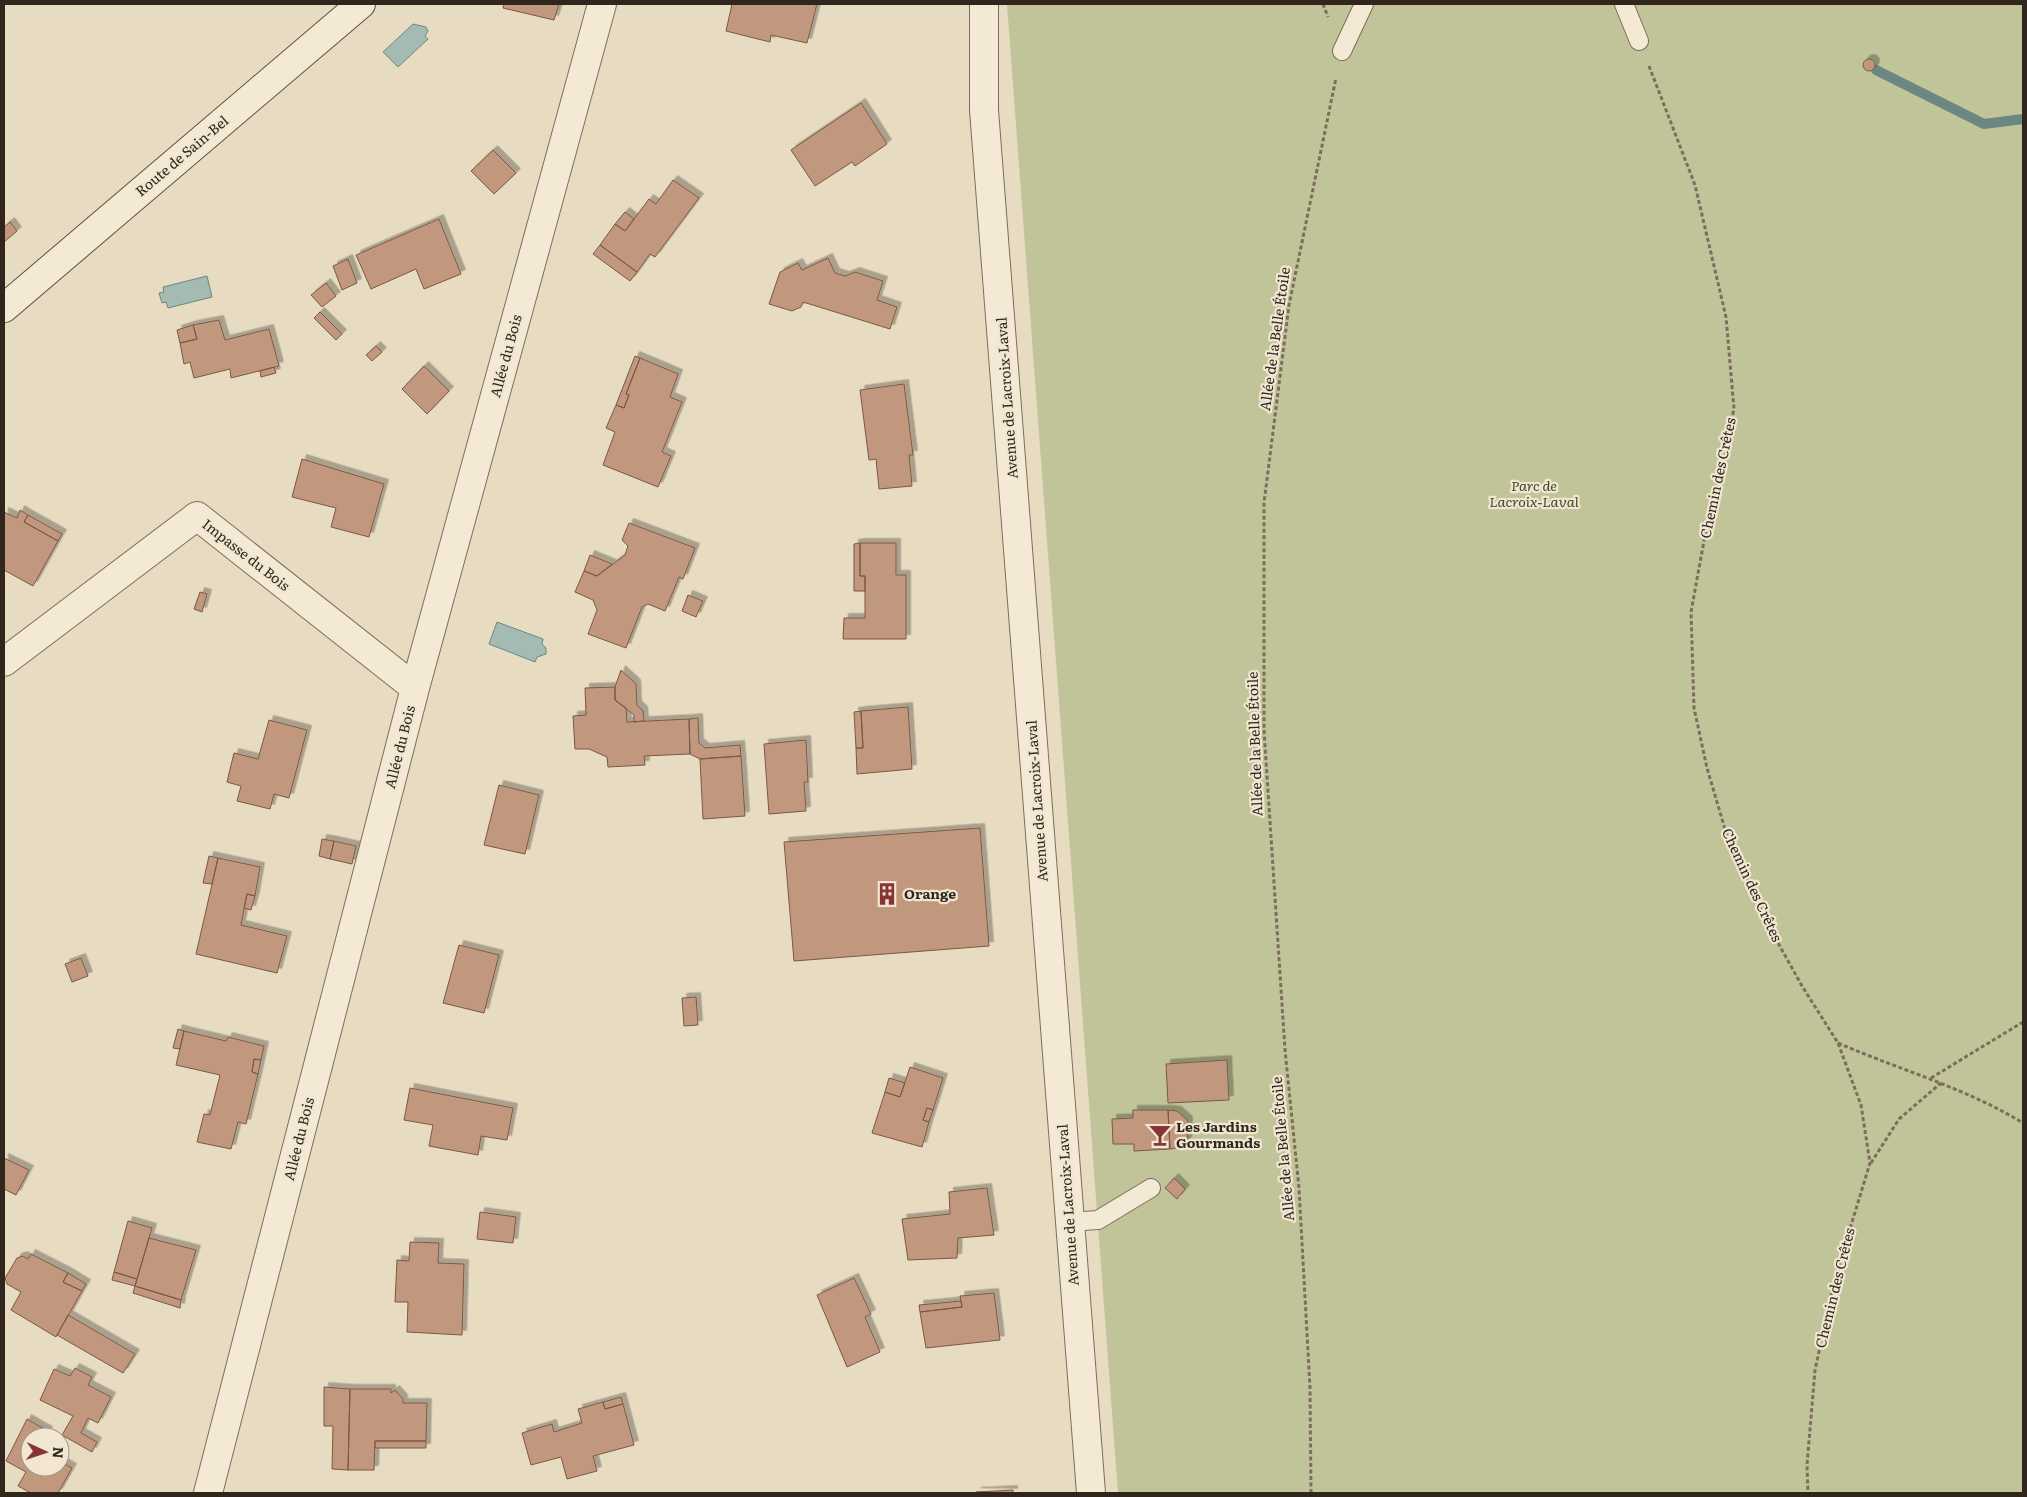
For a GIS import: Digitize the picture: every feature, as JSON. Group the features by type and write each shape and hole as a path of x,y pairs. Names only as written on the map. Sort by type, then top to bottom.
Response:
{"street":[{"name":"Route de Sain-Bel","path":"4,308 361,4"},
{"name":"Allée du Bois","path":"208,1493 415,688 602,4"},
{"name":"Avenue de Lacroix-Laval","path":"965,4 984,110"},
{"name":"Avenue de Lacroix-Laval","path":"984,4 984,110 1091,1493"},
{"name":"Impasse du Bois","path":"4,662 197,516 415,688"}],"lane":[{"path":"1342,52 1364,4"},
{"path":"1624,4 1639,41"},
{"path":"1069,1222 1098,1220 1151,1188"}],"path":[{"path":"1323,4 1342,52"},
{"name":"Chemin des Crêtes","path":"1639,41 1695,185 1726,317 1734,409 1706,530 1692,612 1694,708 1707,768 1727,836 1766,923 1802,986 1838,1043 1861,1105 1870,1163 1835,1278 1815,1370 1807,1465 1808,1493"},
{"name":"Allée de la Belle Étoile","path":"1311,1493 1310,1388 1300,1198 1285,1050 1264,730 1264,503 1289,305 1342,52"},
{"path":"1930,1079 2023,1022"},
{"path":"1838,1043 1889,1065 1941,1083 2002,1110 2023,1123"},
{"path":"1870,1163 1899,1119 1941,1083"}],"green space":[{"name":"Parc de Lacroix-Laval","path":"1007,4 2023,4 2023,1493 1118,1493"}],"water":[{"path":"413,24 426,27 428,31 425,36 428,39 398,67 383,52"},
{"path":"207,276 212,297 168,308 166,302 162,303 159,293 164,292 163,287"},
{"path":"497,622 543,639 542,644 546,648 546,654 537,657 535,662 489,644"}],"building":[{"path":"504,4 559,4 554,20 503,8"},
{"path":"732,4 817,4 807,43 771,35 770,42 726,31"},
{"path":"1871,59 1874,60 1874,70 1867,71 1864,70 1863,63 1864,60"},
{"path":"861,103 887,144 855,166 852,162 815,186 791,150"},
{"path":"493,150 516,173 494,194 471,171"},
{"path":"673,180 699,198 655,257 650,254 637,272 600,245 615,224 625,231 649,199 656,204"},
{"path":"625,212 634,219 625,231 615,224"},
{"path":"439,219 461,274 424,289 416,269 371,289 356,255"},
{"path":"10,222 17,231 4,242 4,227"},
{"path":"600,245 637,272 630,281 593,254"},
{"path":"828,258 835,273 845,276 855,272 883,281 877,300 897,307 890,329 803,302 801,307 792,311 769,304 780,272 798,263 802,270"},
{"path":"348,259 357,283 342,290 333,266"},
{"path":"326,283 336,296 322,307 311,295"},
{"path":"320,312 342,334 336,340 314,318"},
{"path":"219,320 225,340 269,329 279,366 231,378 230,369 194,378 190,362 184,364 180,343 197,339 193,325"},
{"path":"193,325 197,339 180,343 177,330"},
{"path":"376,346 382,352 372,361 366,355"},
{"path":"635,356 640,358 626,394 629,395 624,408 616,405"},
{"path":"640,358 678,374 670,397 682,402 662,452 671,456 658,487 603,465 615,432 606,428 616,405 624,408 629,395 626,394"},
{"path":"424,366 449,391 427,414 402,389"},
{"path":"274,367 276,373 261,377 260,371"},
{"path":"904,384 913,455 909,455 912,486 879,489 876,459 869,460 860,390"},
{"path":"302,459 384,484 369,537 331,527 336,508 292,497"},
{"path":"20,510 28,515 24,522 58,541 33,586 4,570 4,512 17,518"},
{"path":"28,515 62,534 58,541 24,522"},
{"path":"629,523 695,548 683,579 679,577 665,611 648,604 642,607 626,648 588,634 597,610 593,600 575,592 584,571 597,576 625,555 628,546 622,540"},
{"path":"860,543 896,543 896,575 906,575 906,639 843,639 844,618 865,618 865,576 860,576"},
{"path":"860,543 860,576 865,576 865,591 854,591 854,544"},
{"path":"590,555 612,564 597,576 584,571"},
{"path":"200,592 207,594 202,612 194,609"},
{"path":"688,595 703,601 696,617 682,611"},
{"path":"621,670 636,684 637,705 643,711 644,721 634,722 634,715 615,700 615,687"},
{"path":"615,687 615,700 626,708 627,722 689,719 690,754 644,756 645,765 608,767 607,757 589,749 575,749 573,716 586,715 585,688"},
{"path":"908,707 912,769 857,774 856,748 863,748 861,711"},
{"path":"861,711 863,748 856,748 854,712"},
{"path":"698,718 699,743 705,748 740,745 741,756 700,759 690,754 689,719"},
{"path":"269,720 307,730 289,798 274,794 270,809 237,801 241,786 227,782 234,753 258,759"},
{"path":"806,740 808,782 804,782 806,811 769,814 764,744"},
{"path":"741,756 745,816 703,819 700,759"},
{"path":"499,785 539,795 525,854 484,845"},
{"name":"Orange","path":"980,828 989,946 794,961 784,842"},
{"path":"322,839 334,841 330,859 319,856"},
{"path":"334,841 356,846 352,864 330,859"},
{"path":"209,856 218,858 212,884 203,883"},
{"path":"218,858 260,867 255,896 247,894 241,925 287,936 277,973 196,954"},
{"path":"247,894 255,896 251,910 244,908"},
{"path":"459,945 499,955 484,1013 443,1003"},
{"path":"81,958 88,976 72,982 65,964"},
{"path":"696,997 698,1025 684,1026 682,998"},
{"path":"178,1029 184,1031 180,1049 173,1048"},
{"path":"184,1031 226,1041 228,1037 264,1046 261,1060 254,1059 252,1072 258,1074 246,1124 238,1122 231,1149 197,1142 204,1114 210,1115 220,1075 176,1065"},
{"path":"254,1059 261,1060 258,1074 252,1072"},
{"path":"1227,1060 1229,1100 1168,1103 1166,1064"},
{"path":"910,1067 943,1078 933,1110 927,1108 923,1120 929,1122 922,1147 872,1133 885,1092 900,1097"},
{"path":"889,1078 905,1083 900,1097 885,1092"},
{"path":"410,1088 513,1108 507,1140 481,1136 478,1155 429,1146 433,1125 404,1120"},
{"path":"927,1108 933,1110 929,1122 923,1120"},
{"path":"1133,1110 1168,1110 1170,1149 1134,1151 1134,1144 1113,1144 1112,1119 1133,1118"},
{"path":"1168,1110 1177,1111 1188,1121 1187,1141 1181,1147 1170,1149"},
{"path":"4,1158 29,1170 16,1195 4,1189"},
{"path":"1174,1178 1185,1189 1177,1199 1165,1188"},
{"path":"987,1188 994,1235 958,1238 957,1258 908,1260 902,1219 950,1214 949,1192"},
{"path":"480,1212 516,1217 513,1243 477,1239"},
{"path":"128,1221 152,1228 137,1279 114,1272"},
{"path":"149,1238 196,1250 181,1300 135,1286"},
{"path":"410,1242 439,1243 438,1263 464,1264 462,1335 407,1332 408,1302 395,1302 397,1260 409,1261"},
{"path":"31,1254 68,1273 63,1282 82,1291 56,1337 11,1310 21,1292 7,1284 5,1278 17,1258 23,1256 28,1259"},
{"path":"114,1272 137,1279 135,1286 112,1280"},
{"path":"68,1273 86,1284 82,1291 63,1282"},
{"path":"854,1278 871,1314 865,1317 880,1352 847,1367 817,1295"},
{"path":"135,1286 181,1300 180,1308 133,1293"},
{"path":"994,1293 1000,1340 926,1348 920,1312 962,1307 960,1296"},
{"path":"961,1301 962,1307 920,1312 919,1305"},
{"path":"68,1315 135,1354 123,1373 57,1335"},
{"path":"75,1368 92,1377 88,1385 111,1397 98,1423 88,1418 81,1433 97,1442 92,1452 70,1440 70,1427 67,1427 73,1416 40,1400 54,1369 70,1376"},
{"path":"324,1387 350,1389 348,1470 332,1469 333,1426 324,1426"},
{"path":"350,1389 391,1389 391,1393 395,1390 403,1399 403,1403 427,1403 426,1441 375,1441 374,1470 348,1470"},
{"path":"621,1397 623,1404 605,1409 603,1402"},
{"path":"603,1402 605,1409 623,1404 634,1445 593,1456 597,1471 567,1479 561,1457 531,1465 522,1433 552,1424 554,1432 582,1423 578,1409"},
{"path":"27,1419 41,1427 23,1427"},
{"path":"20,1433 20,1469 6,1461"},
{"path":"375,1441 426,1441 426,1448 375,1448"},
{"path":"23,1477 67,1477 58,1493 31,1493 18,1486"},
{"path":"1013,1490 1013,1493 976,1492"}],"waterway":[{"path":"1876,70 1984,124 2023,119"}],"place":[{"name":"Orange","path":"887,894"},
{"name":"Les Jardins Gourmands","path":"1160,1135"}]}
